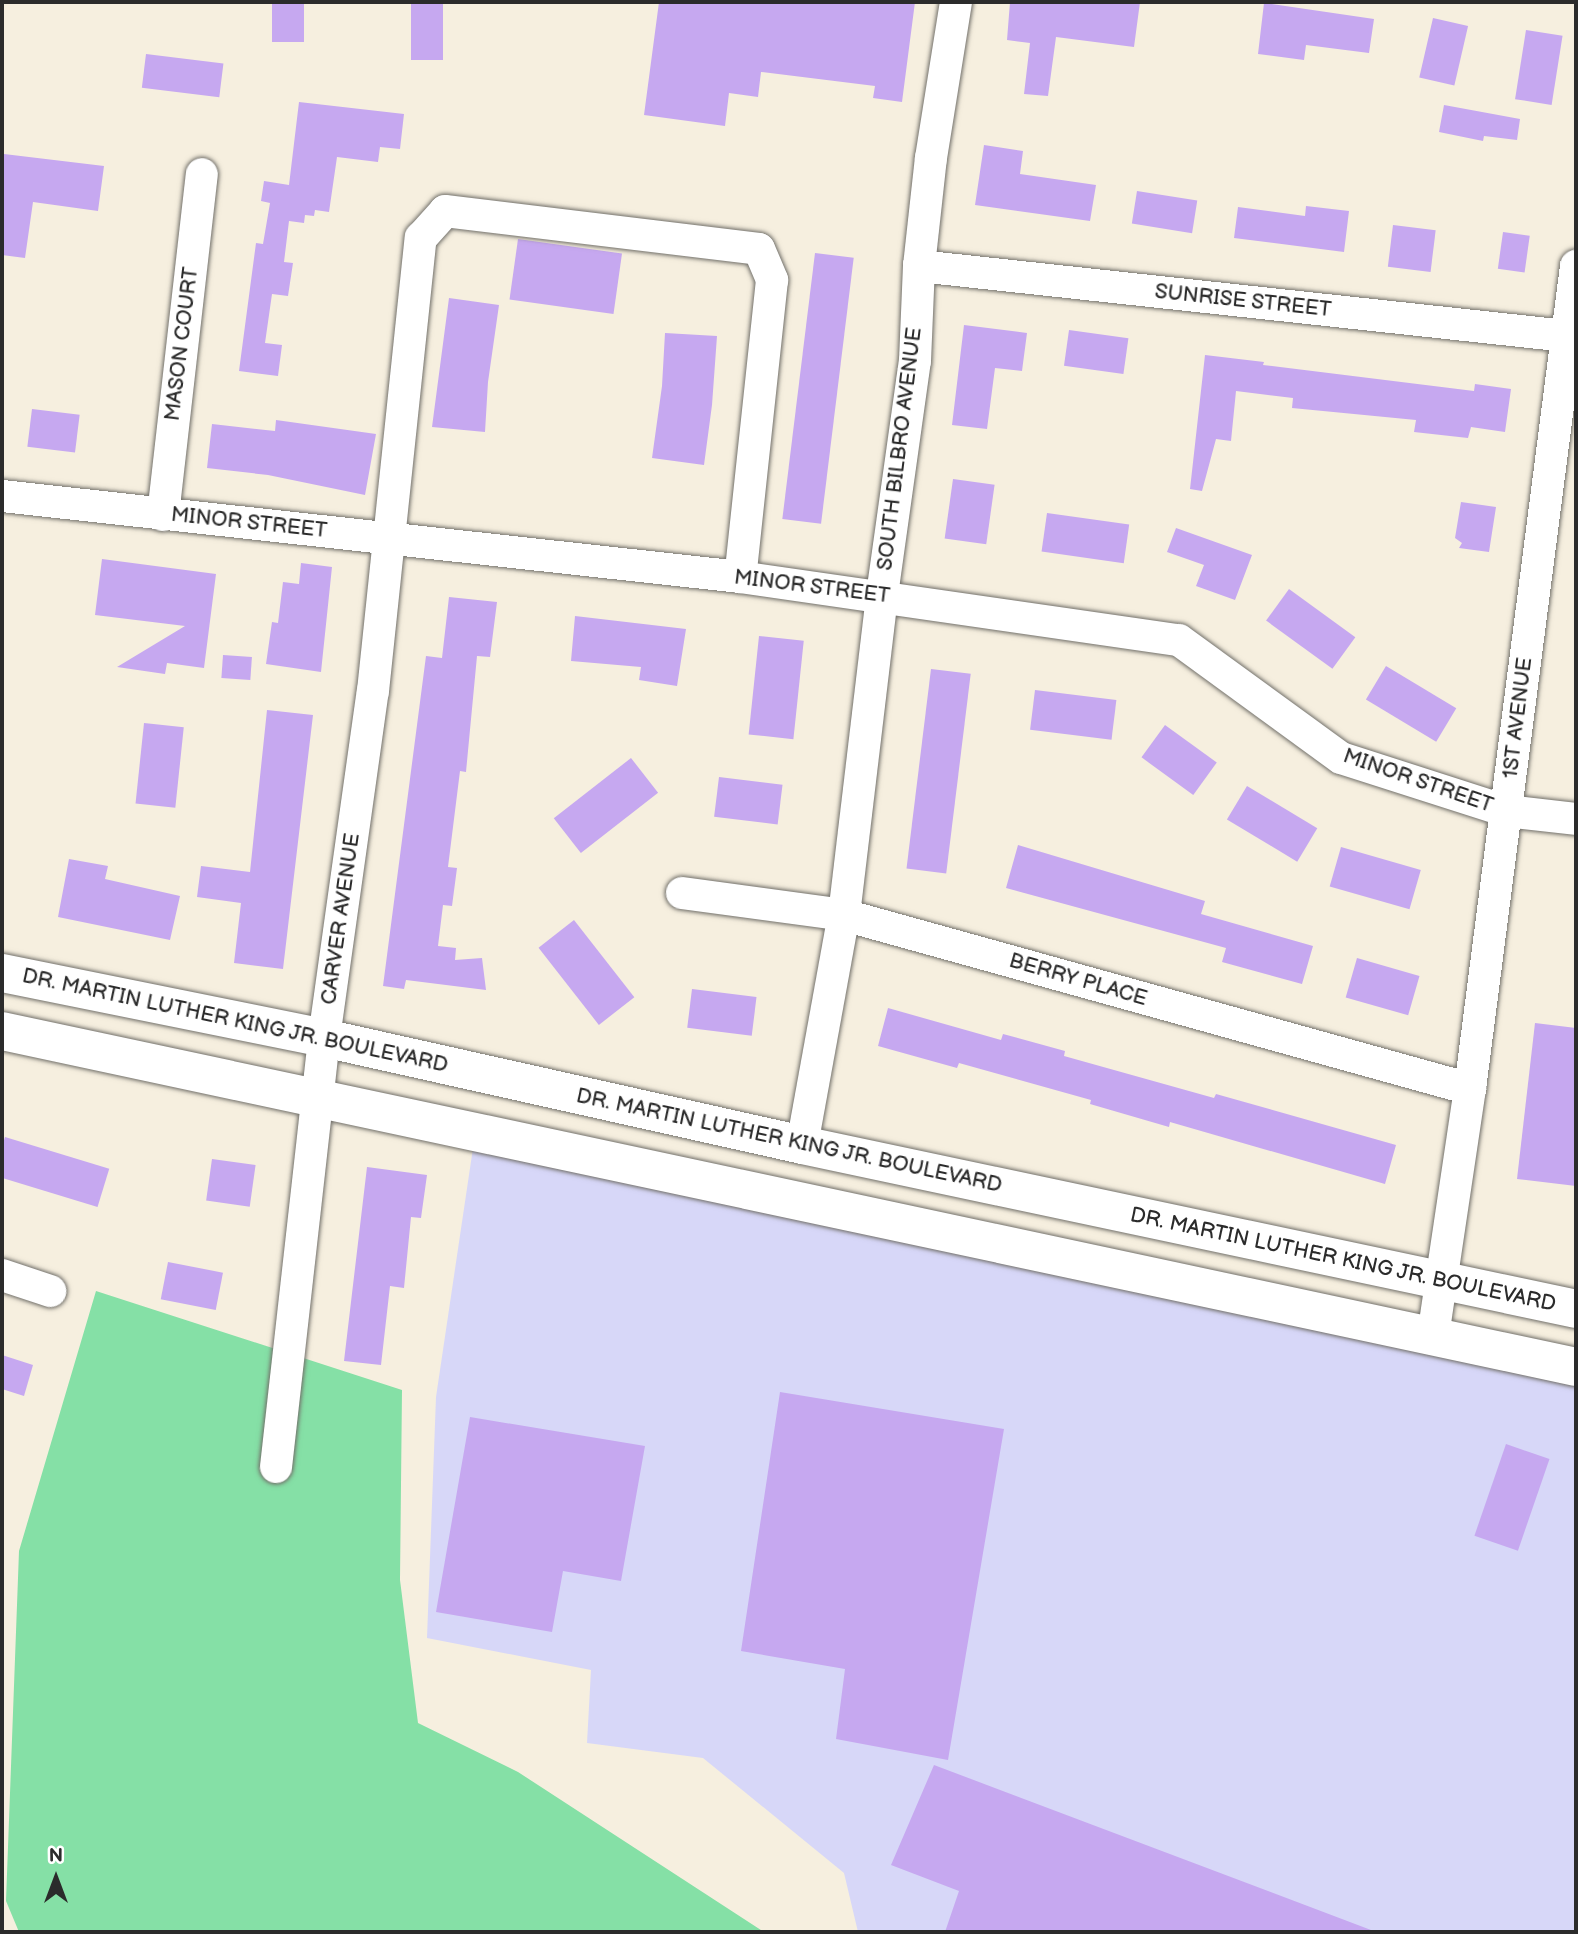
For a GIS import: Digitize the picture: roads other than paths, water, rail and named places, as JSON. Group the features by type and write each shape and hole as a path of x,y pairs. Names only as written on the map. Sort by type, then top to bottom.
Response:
{"main road":[{"name":"DR. MARTIN LUTHER KING JR. BOULEVARD","path":"2,973 324,1038 802,1145 1576,1309"},
{"path":"2,1031 1576,1367"}],"street":[{"name":"SOUTH BILBRO AVENUE","path":"802,1145 844,915 882,595 915,361 919,266 931,158 956,2"},
{"name":"MASON COURT","path":"163,514 202,174"},
{"name":"CARVER AVENUE","path":"276,1467 324,1038 373,691 421,238 445,211 759,249 772,280 740,577"},
{"name":"SUNRISE STREET","path":"919,266 1566,336"},
{"name":"1ST AVENUE","path":"1433,1336 1470,1089 1576,266"},
{"name":"MINOR STREET","path":"2,496 740,577 882,595 1179,640 1341,758 1506,811 1576,819"},
{"name":"BERRY PLACE","path":"682,893 844,915 1470,1089"},
{"path":"2,1275 50,1291"}]}
